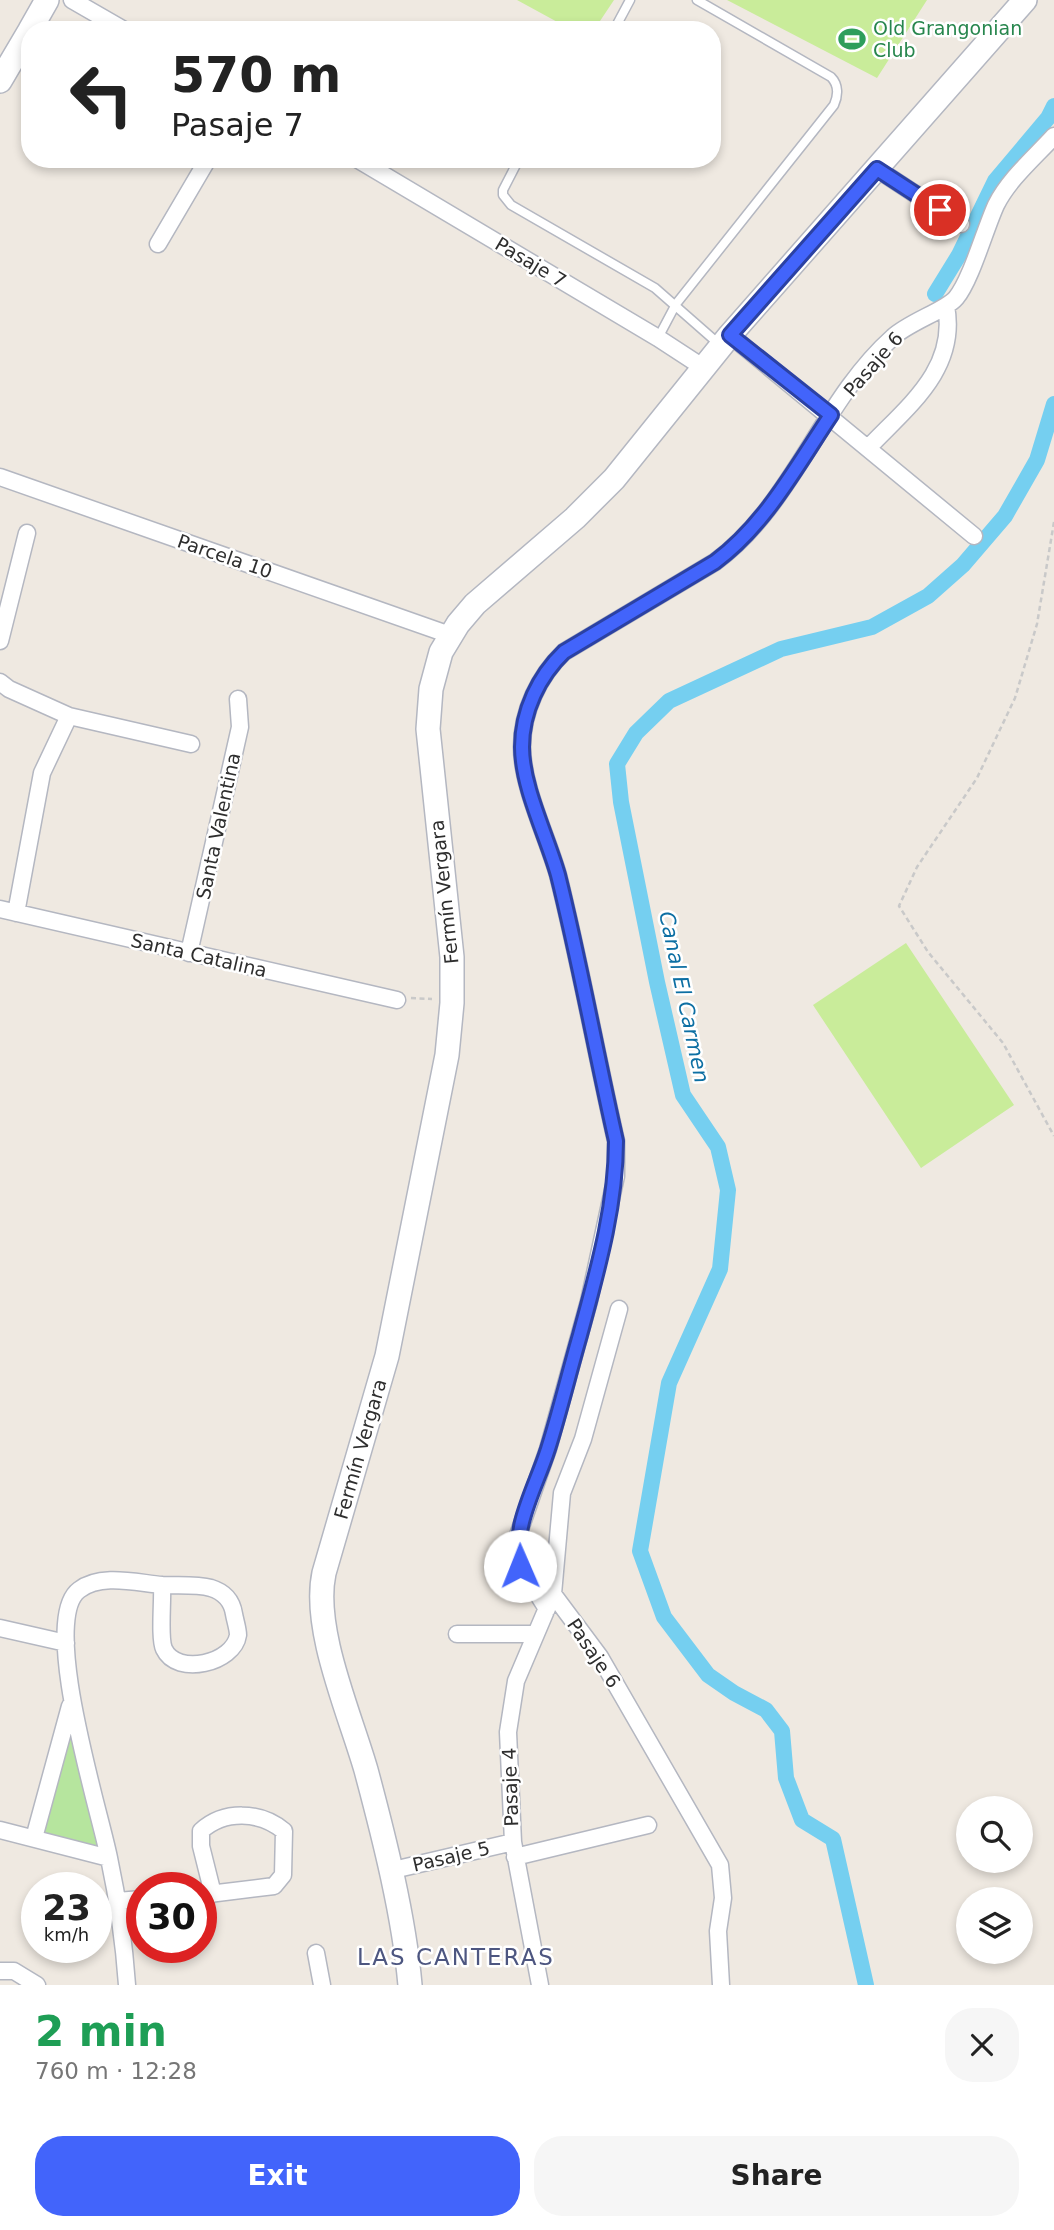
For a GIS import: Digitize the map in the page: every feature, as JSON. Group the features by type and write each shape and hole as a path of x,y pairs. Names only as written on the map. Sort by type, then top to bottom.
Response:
{"street":[{"path":"35,21 47,0"},
{"path":"72,0 108,21"},
{"name":"Fermín Vergara","path":"410,1985 401,1925 366,1771 324,1630 320,1599 324,1573 387,1356 443,1085 452,1003 447,900 428,729 435,669 450,635 475,604 575,518 614,479 726,341 1025,0"},
{"path":"0,82 21,46"},
{"name":"Pasaje 6","path":"721,1985 718,1930 723,1898 720,1865 600,1657 520,1566 517,1538 548,1449 589,1301 616,1176 616,1141 558,875 524,766 522,745 529,711 541,680 550,666 564,652 715,562 738,545 760,521 865,368 893,337 920,317 956,299 1005,189 1054,136"},
{"path":"158,244 203,168"},
{"name":"Pasaje 7","path":"372,168 704,368"},
{"path":"877,169 961,224"},
{"path":"869,447 925,388 940,366 947,341 946,306"},
{"path":"726,341 831,415 974,536"},
{"name":"Parcela 10","path":"0,477 450,635"},
{"path":"0,641 27,533"},
{"path":"0,682 9,689 69,716 191,744"},
{"name":"Santa Valentina","path":"189,953 240,727 238,699"},
{"path":"8,911 43,773 69,716"},
{"name":"Santa Catalina","path":"8,911 397,1000"},
{"path":"550,1602 562,1493 583,1439 618,1309"},
{"path":"127,1985 109,1858 71,1702 66,1643 67,1611 77,1591 93,1583 113,1581 211,1588 227,1597 233,1605 238,1634 232,1648 225,1655 203,1662 183,1664 171,1657 163,1648 162,1585"},
{"name":"Pasaje 4","path":"540,1985 514,1849 508,1732 516,1681 550,1602"},
{"path":"0,1628 66,1643"},
{"path":"457,1634 535,1634"},
{"path":"34,1838 71,1702"},
{"path":"246,1815 261,1816 284,1831 283,1875 274,1886 207,1895 201,1831 211,1822 246,1815"},
{"name":"Pasaje 5","path":"389,1871 648,1825"},
{"path":"0,1830 109,1858"},
{"path":"117,1901 126,1900"},
{"path":"316,1953 322,1985"},
{"path":"0,1971 14,1971 37,1985"}],"lane":[{"path":"619,21 630,0"},
{"path":"658,338 676,304 834,105 837,94 837,87 831,77 697,0"},
{"path":"514,168 503,190 511,205 655,288 726,341"}],"path":[{"path":"1054,522 1037,624 1015,698 978,778 917,867 899,906 928,952 1003,1043 1054,1136"},
{"path":"397,1000 419,997 452,1003"}],"green space":[{"path":"517,0 614,0 600,21 556,21"},
{"name":"Old Grangonian Club","path":"727,0 927,0 877,78"},
{"path":"906,943 1014,1105 921,1168 813,1005"},
{"path":"71,1731 98,1849 41,1834"}],"waterway":[{"path":"935,294 959,255 995,181 1048,118 1054,106"},
{"name":"Canal El Carmen","path":"866,1985 833,1839 802,1820 786,1778 782,1731 766,1710 708,1675 664,1617 640,1551 669,1383 720,1269 728,1190 718,1147 683,1095 621,802 617,764 636,733 669,701 781,649 872,627 928,596 963,565 1005,516 1037,460 1054,404"}],"place":[{"name":"Old Grangonian Club","path":"852,39"}],"district":[{"name":"LAS CANTERAS","path":"456,1957"}],"route":[{"path":"520,1566 517,1538 548,1449 589,1301 616,1176 616,1141 558,875 524,766 522,745 532,698 550,666 564,652 715,562 738,545 760,521 831,415 730,335 877,169 940,210"}]}
